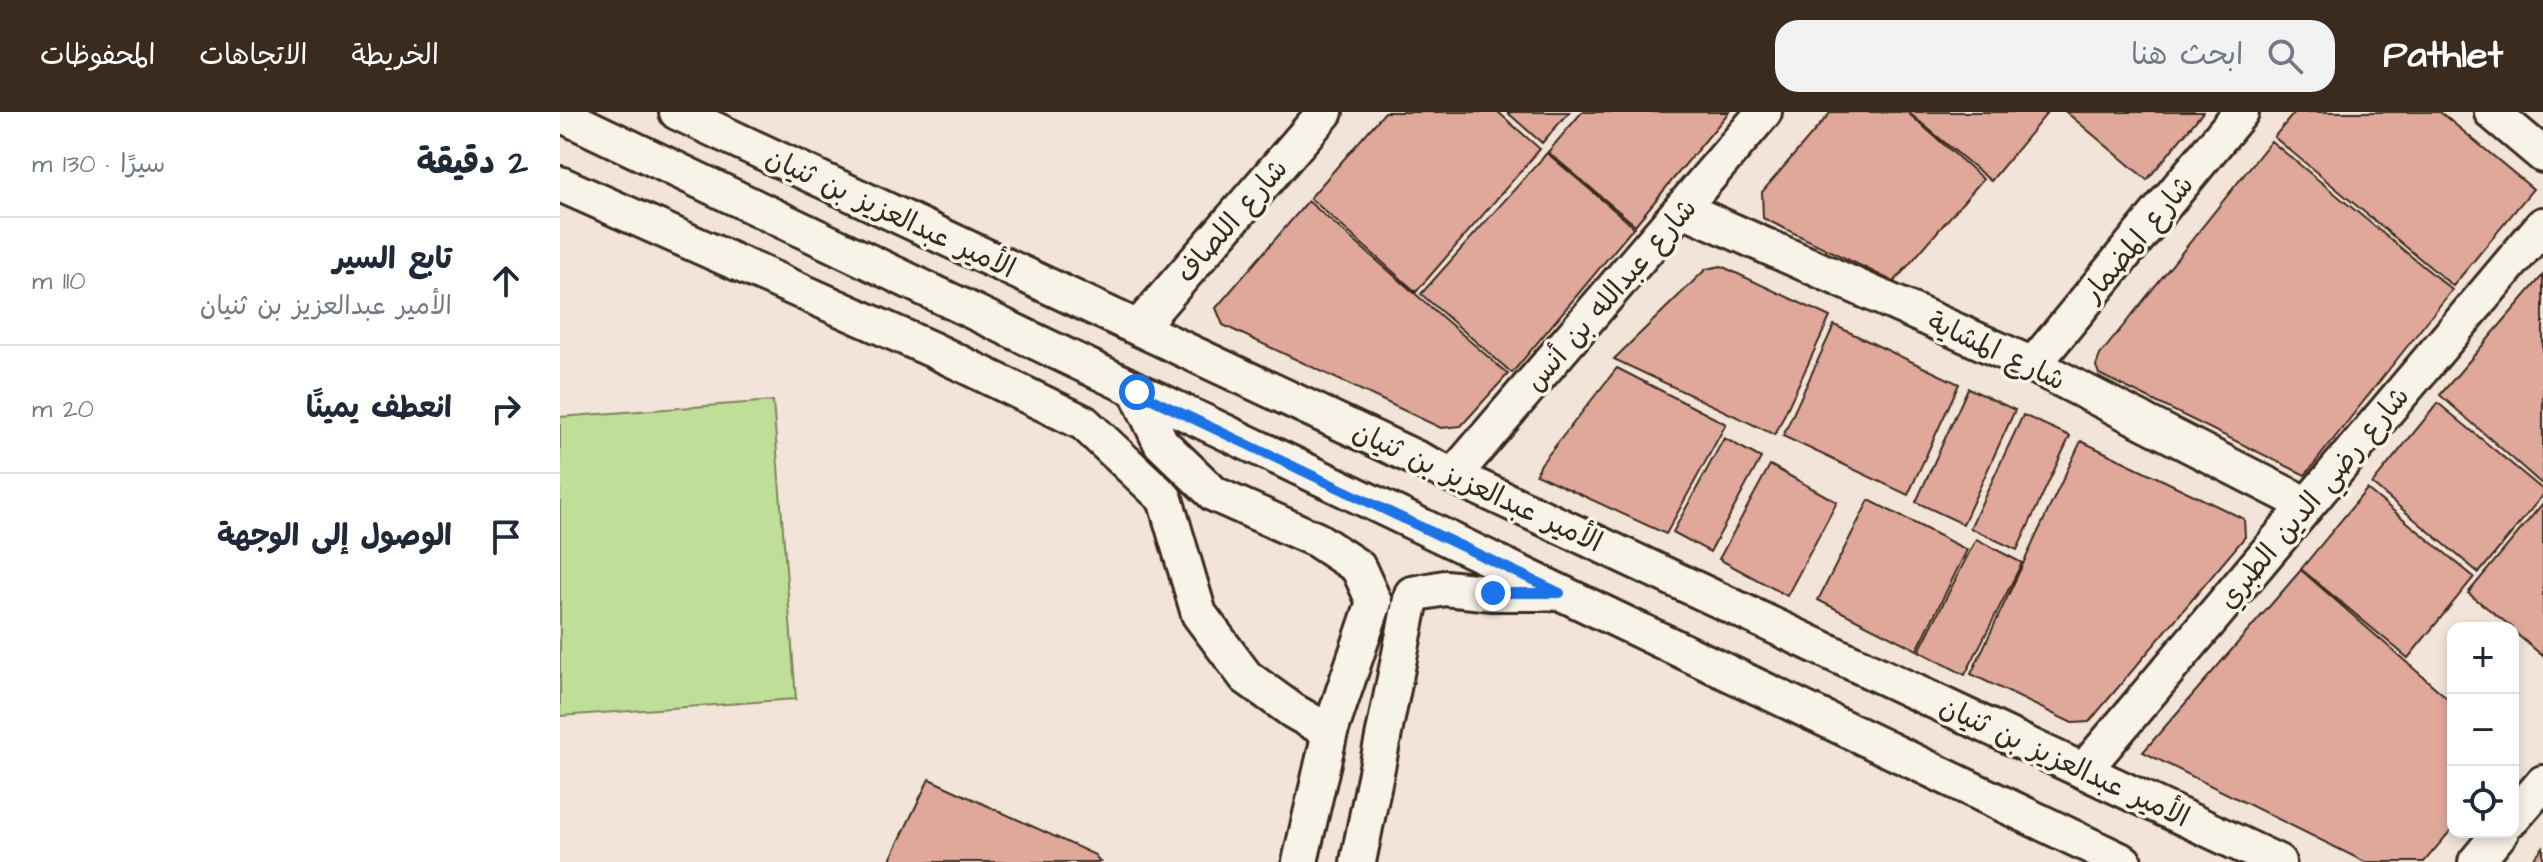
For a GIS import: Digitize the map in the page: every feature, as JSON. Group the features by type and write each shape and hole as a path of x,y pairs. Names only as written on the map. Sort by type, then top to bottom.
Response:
{"street":[{"name":"الأمير عبدالعزيز بن ثنيان","path":"677,112 2278,862"},
{"name":"شارع عبدالله بن أنس","path":"1454,475 1764,112"},
{"name":"شارع المضمار","path":"2033,365 2241,112"},
{"path":"2492,112 2543,155"},
{"name":"شارع اللصاف","path":"1138,328 1321,113"},
{"name":"الأمير عبدالعزيز بن ثنيان","path":"560,114 2124,862"},
{"path":"560,184 933,350 1084,423 1165,499 1199,614 1246,677 1329,739 1377,770"},
{"name":"شارع المشاية","path":"1683,209 2033,365 2305,504"},
{"name":"شارع رضي الدين الطبري","path":"2084,770 2543,225"},
{"path":"1137,392 1161,443 1214,494 1317,540 1358,567 1374,602 1329,739 1300,862"},
{"path":"1358,862 1412,594 1445,588 1493,593 1560,593"},
{"path":"2519,811 2543,783"},
{"path":"2476,862 2496,838"}],"green space":[{"path":"773,401 796,699 560,716 560,417"}],"building":[{"path":"1385,112 1498,112 1540,149 1416,292 1310,198"},
{"path":"1507,112 1569,112 1542,143"},
{"path":"1582,112 1729,112 1635,225 1548,152"},
{"path":"1831,112 1907,112 1983,179 1894,282 1763,218 1762,192"},
{"path":"1908,112 2048,112 1991,181"},
{"path":"2066,112 2203,112 2147,180"},
{"path":"2295,112 2440,112 2533,189 2453,286 2274,137"},
{"path":"2271,141 2452,290 2305,475 2099,374 2096,366 2100,355"},
{"path":"1547,153 1634,227 1512,373 1421,294"},
{"path":"1308,201 1508,374 1461,426 1441,428 1223,325 1216,308"},
{"path":"1721,266 1830,317 1775,435 1614,359 1706,269"},
{"path":"2543,275 2543,485 2440,395"},
{"path":"1834,325 1959,384 1908,495 1783,436"},
{"path":"1617,368 1726,424 1666,534 1536,474"},
{"path":"1968,388 2015,410 1963,524 1916,502"},
{"path":"2438,403 2543,490 2543,495 2479,573 2372,484"},
{"path":"2023,415 2070,436 2017,550 1970,528"},
{"path":"1724,438 1761,458 1710,552 1673,532"},
{"path":"2081,441 2244,519 2245,537 2089,722 2072,723 1971,674"},
{"path":"1770,465 1837,502 1787,596 1719,559"},
{"path":"2367,489 2474,577 2408,658 2301,569"},
{"path":"1869,500 1967,550 1917,650 1818,600"},
{"path":"2543,503 2543,656 2519,636 2519,622 2505,622 2468,593"},
{"path":"1976,539 2022,563 1965,675 1919,651"},
{"path":"2301,570 2447,698 2447,835 2424,862 2365,862 2143,752"},
{"path":"929,779 1095,855 1100,862 889,862"},
{"path":"2543,847 2543,862 2531,862"}],"route":[{"path":"1137,392 1560,593 1493,593"}]}
